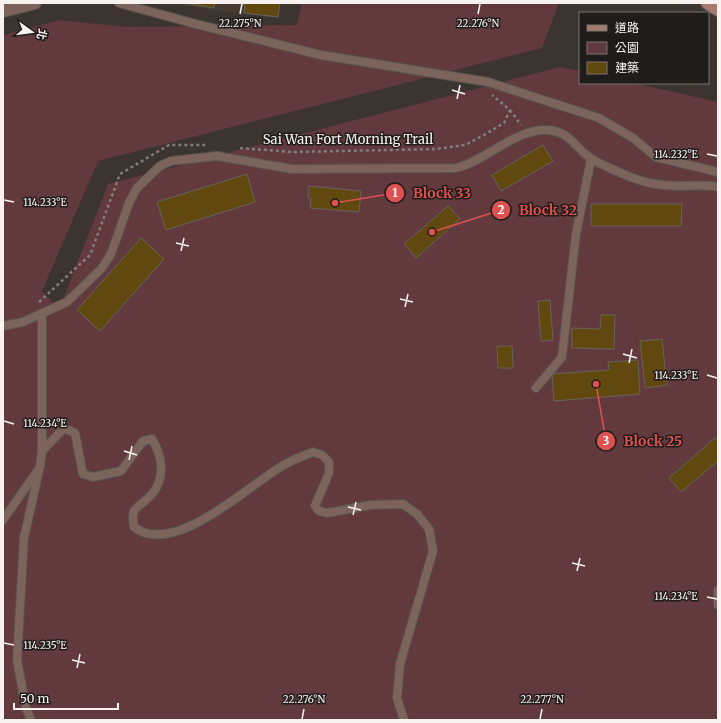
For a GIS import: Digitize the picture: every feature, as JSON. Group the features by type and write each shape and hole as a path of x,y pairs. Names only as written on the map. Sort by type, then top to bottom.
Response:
{"street":[{"path":"3,11 35,3"},
{"path":"707,3 718,10"}],"lane":[{"path":"119,3 321,55 488,82 599,118 633,138 656,157 718,172"},
{"path":"3,326 23,322 68,302 102,268 111,254 129,203 137,188 160,166 170,161 217,156 292,169 456,168 469,165 520,136 540,130 555,130 568,136 591,160 621,173 663,185 718,187"},
{"path":"536,388 562,357 576,234 591,160"},
{"path":"31,720 26,708 17,660 24,538 42,451 42,313"},
{"path":"42,451 64,428 75,433 83,474 93,477 121,471 143,441 152,439 158,450 161,463 159,480 153,493 135,511 133,520 134,527 140,531 160,534 189,527 209,518 283,466 314,452 322,455 329,462 329,473 315,506 319,511 327,513 389,503 403,504 417,514 429,529 433,551 400,664 397,698 404,720"},
{"path":"3,520 40,466"},
{"path":"718,590 718,605"}],"path":[{"name":"Sai Wan Fort Morning Trail","path":"238,148 316,151 436,149 465,145 504,123 510,110 487,90"},
{"path":"36,305 90,256 120,174 168,145 206,146"}],"shaded area":[{"path":"183,3 280,3 278,18 183,6"}],"green space":[{"path":"302,3 559,3 542,48 98,161 42,291 58,308 61,305 108,184 560,67 579,71 579,84 637,84 718,102 718,720 3,720 3,35 60,20 126,27 297,25"}],"building":[{"path":"184,3 215,3 214,8"},
{"path":"245,3 280,3 278,17 244,13"},
{"path":"543,145 553,161 501,191 492,175"},
{"path":"247,174 255,202 166,230 157,202"},
{"path":"309,186 361,191 359,212 310,208 311,198 308,198"},
{"path":"591,204 682,204 681,226 591,226"},
{"path":"448,206 460,219 416,258 404,244"},
{"path":"141,238 164,259 100,331 77,310"},
{"path":"550,300 553,340 541,341 538,301"},
{"path":"601,315 615,315 614,349 572,348 572,328 600,329"},
{"path":"662,339 667,385 645,388 640,341"},
{"path":"497,346 512,346 513,368 498,368"},
{"path":"638,360 640,394 554,401 552,374 609,370 608,362"},
{"path":"715,438 718,442 718,461 681,492 669,478"}],"place":[{"name":"Block 33","path":"335,203"},
{"name":"Block 32","path":"432,232"},
{"name":"Block 25","path":"596,384"}]}
